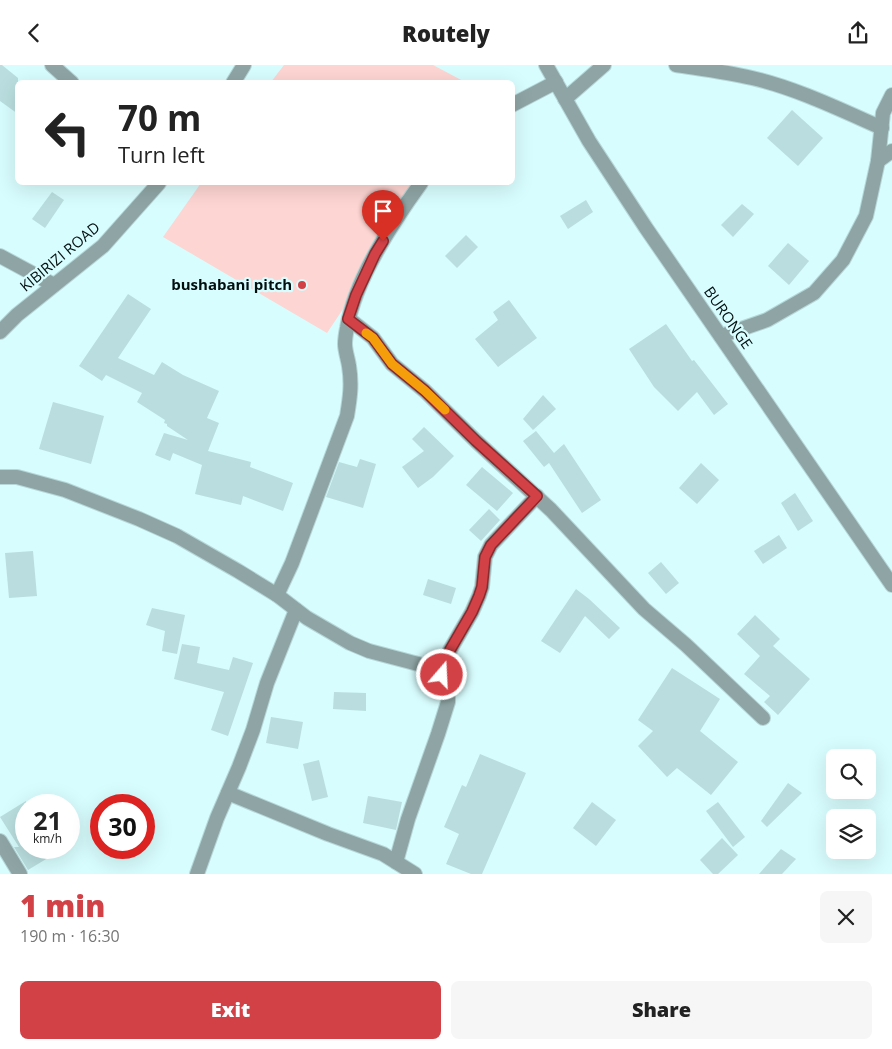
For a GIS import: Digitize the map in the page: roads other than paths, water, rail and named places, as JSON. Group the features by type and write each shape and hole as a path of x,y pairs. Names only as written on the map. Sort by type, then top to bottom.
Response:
{"street":[{"path":"52,65 69,80"},
{"path":"235,80 244,65"},
{"name":"BURONGE","path":"546,65 589,141 635,212 892,585"},
{"path":"565,99 604,65"},
{"path":"676,65 753,78 770,83 882,128"},
{"path":"515,103 556,82"},
{"path":"721,336 767,320 814,293 843,260 866,216 878,161 883,113 892,95"},
{"path":"878,161 892,151"},
{"name":"KIBIRIZI ROAD","path":"0,333 17,315 103,246 157,185"},
{"path":"277,595 292,563 347,416 351,394 345,344 348,319 356,295 375,254 398,214 419,185"},
{"path":"0,256 54,285"},
{"path":"348,319 373,338 392,364 425,391 476,441 537,496 644,609 686,645 763,719"},
{"path":"0,477 17,477 65,490 139,519 178,537 277,595 307,618 350,643 369,651 422,665 442,675 448,687 448,702 408,819 396,862"},
{"path":"442,675 450,650 479,596 482,587 485,557 491,545 537,496"},
{"path":"197,874 217,818 240,767 267,683 296,610"},
{"path":"228,793 383,854 415,874"},
{"path":"0,841 20,874"}],"place":[{"name":"bushabani pitch","path":"302,285"}]}
